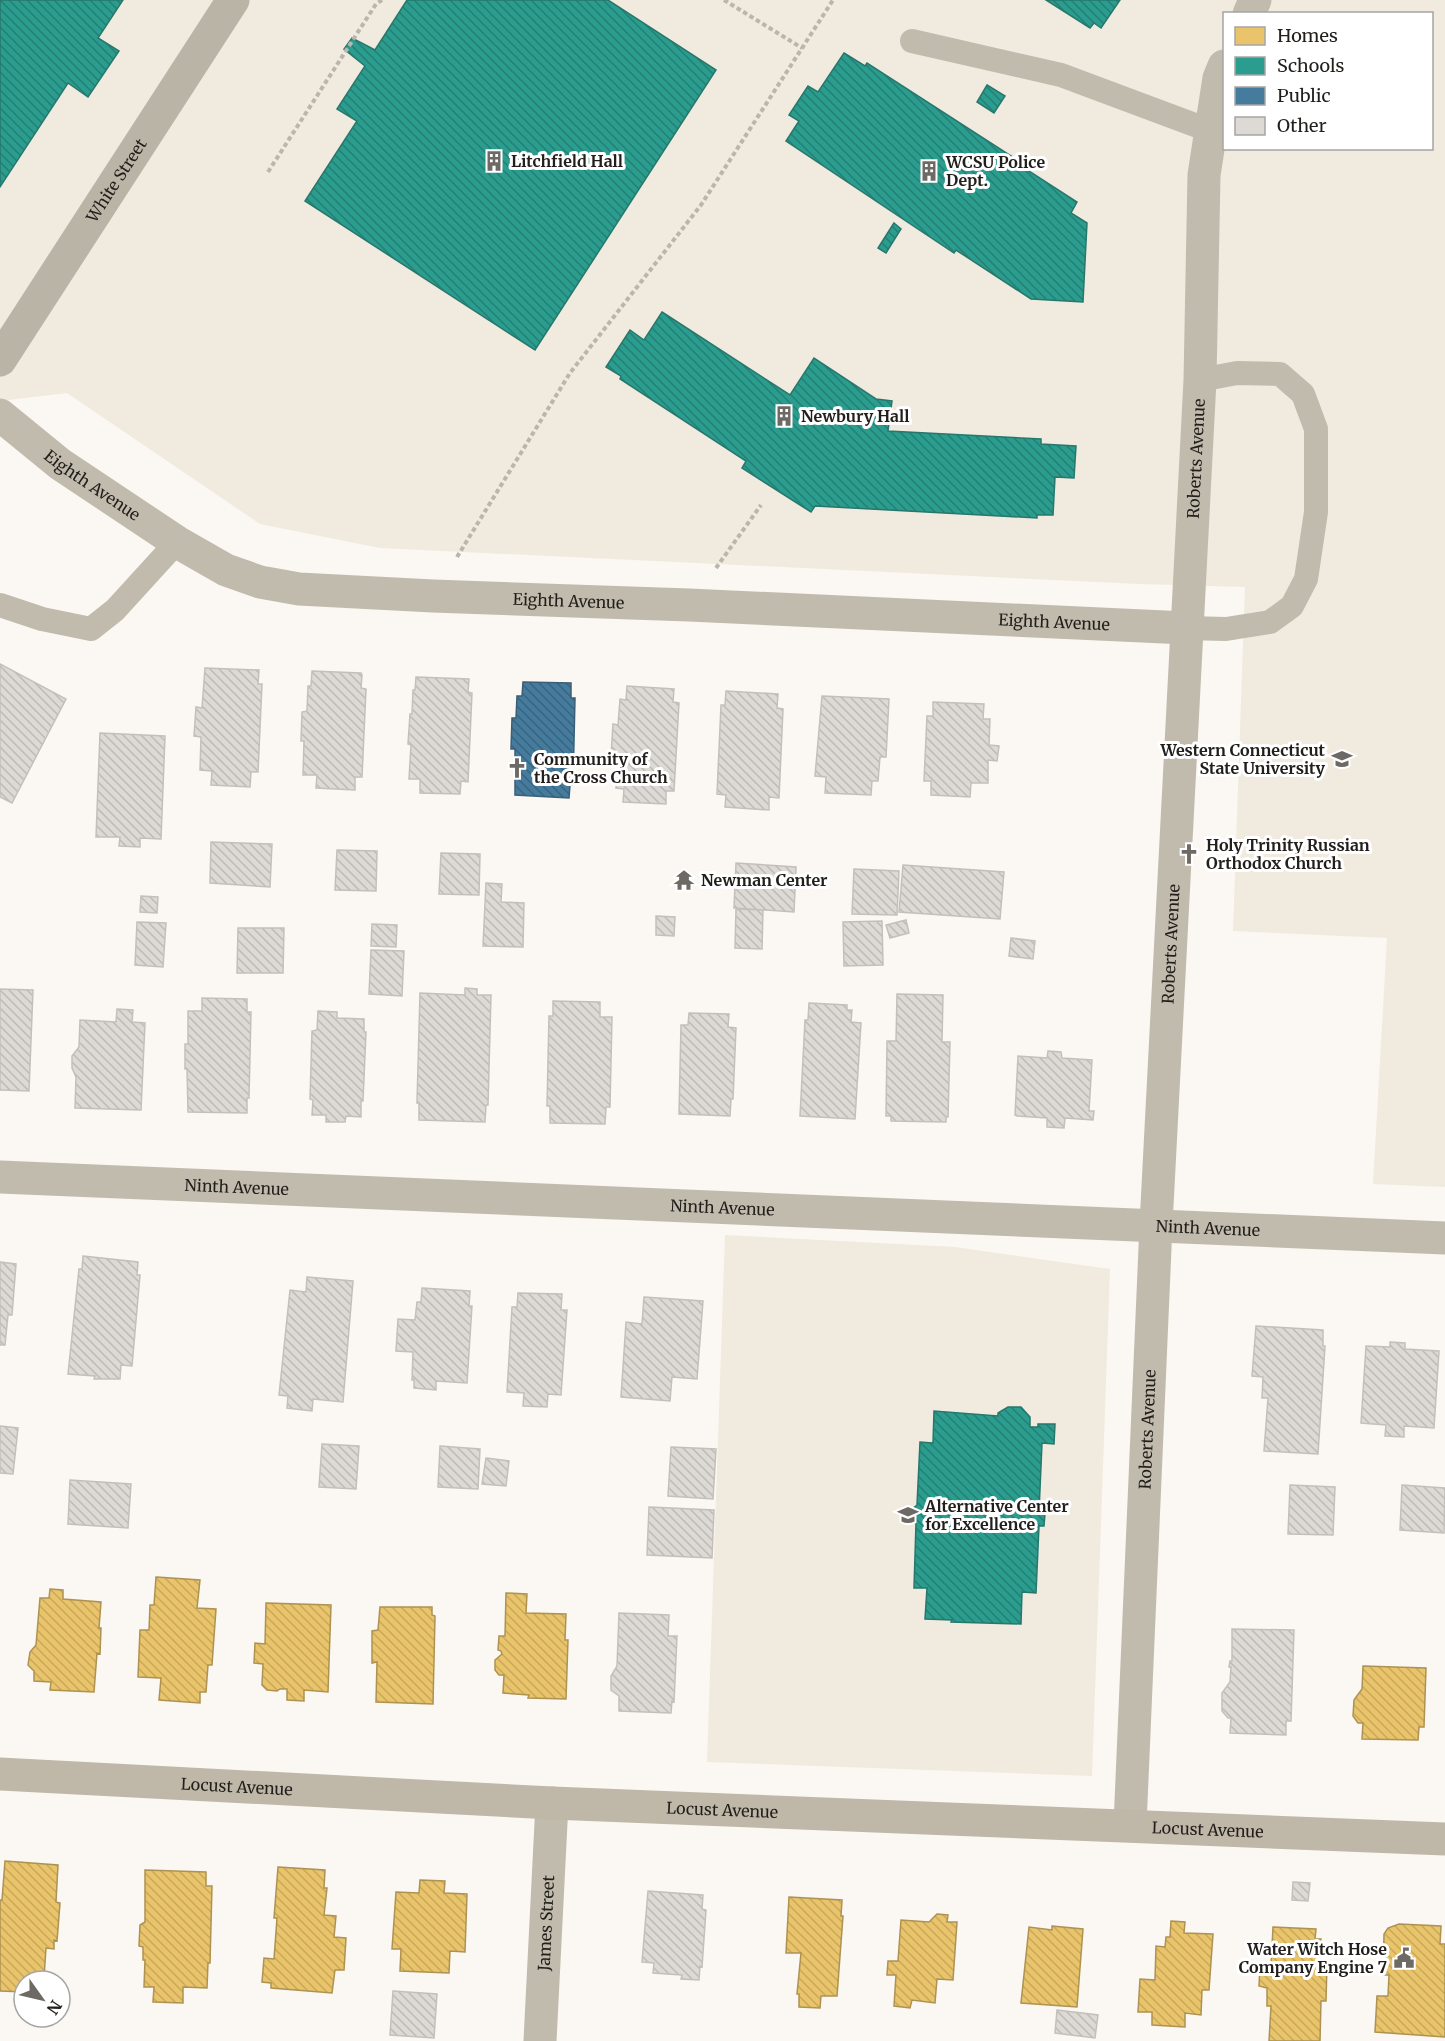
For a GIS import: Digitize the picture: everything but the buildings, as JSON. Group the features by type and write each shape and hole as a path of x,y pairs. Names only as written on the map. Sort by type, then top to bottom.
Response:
{"main road":[{"name":"White Street","path":"0,360 233,0"}],"street":[{"name":"Roberts Avenue","path":"1130,1825 1156,1225 1200,380 1204,175 1219,78 1223,68"},
{"name":"Eighth Avenue","path":"0,415 60,464 177,542 226,570 260,582 299,589 434,596 689,605 1186,628"},
{"name":"Ninth Avenue","path":"0,1178 1445,1238"},
{"name":"Locust Avenue","path":"0,1774 552,1803 1445,1839"},
{"name":"James Street","path":"540,2041 552,1803"}],"lane":[{"path":"912,41 1061,75 1211,131"},
{"path":"1186,628 1226,629 1270,622 1292,606 1306,579 1316,512 1316,429 1303,394 1280,374 1237,373 1200,380"},
{"path":"0,605 42,619 91,629 115,610 177,542"}],"path":[{"path":"268,172 376,4 382,0"},
{"path":"724,0 802,48"},
{"path":"434,596 570,373 701,205 833,0"},
{"path":"689,605 761,505"}],"shaded area":[{"name":"Western Connecticut State University","path":"0,0 1445,0 1445,1187 1373,1184 1387,938 1233,931 1245,587 380,548 260,524 67,393 0,401"},
{"name":"Alternative Center for Excellence","path":"725,1235 955,1247 1110,1269 1092,1776 707,1762"}],"place":[{"name":"Litchfield Hall","path":"494,161"},
{"name":"WCSU Police Dept.","path":"929,171"},
{"name":"Newbury Hall","path":"784,416"},
{"name":"Western Connecticut State University","path":"1342,759"},
{"name":"Community of the Cross Church","path":"517,768"},
{"name":"Holy Trinity Russian Orthodox Church","path":"1189,854"},
{"name":"Newman Center","path":"684,880"},
{"name":"Alternative Center for Excellence","path":"908,1515"},
{"name":"Water Witch Hose Company Engine 7","path":"1404,1958"}]}
